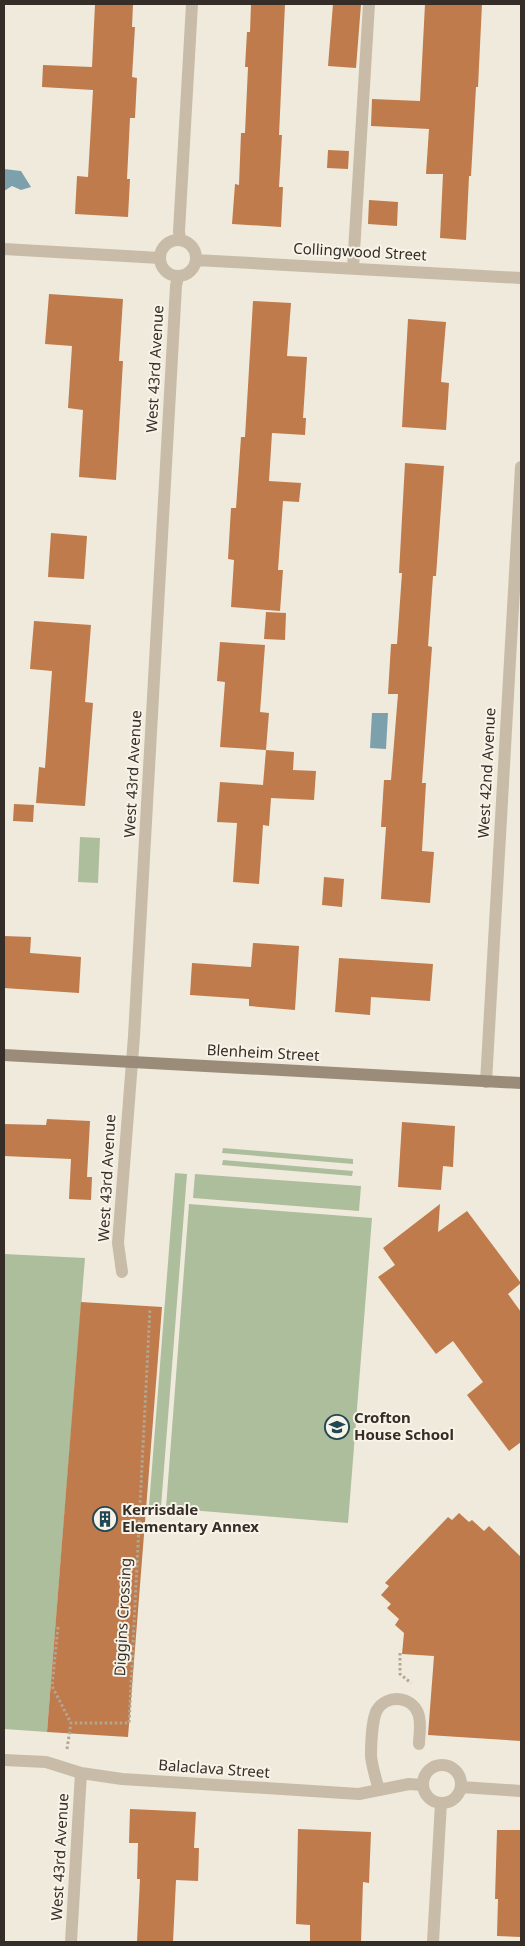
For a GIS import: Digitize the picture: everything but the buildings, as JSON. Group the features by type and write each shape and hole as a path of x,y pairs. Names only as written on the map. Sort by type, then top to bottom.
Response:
{"street":[{"path":"180,240 192,4"},
{"path":"353,268 369,4"},
{"path":"180,240 192,247 196,260 190,272 178,276 171,275 162,265 160,258 166,245 180,240"},
{"path":"4,249 160,258"},
{"name":"Collingwood Street","path":"196,260 521,278"},
{"name":"West 43rd Avenue","path":"122,1272 118,1243 132,1062 178,276"},
{"name":"West 42nd Avenue","path":"486,1082 521,467"},
{"name":"Blenheim Street","path":"4,1055 521,1083"},
{"path":"379,1790 371,1757 374,1720 377,1710 384,1703 392,1699 402,1699 415,1708 419,1715 420,1723 419,1744"},
{"name":"Balaclava Street","path":"4,1760 46,1762 81,1773 122,1779 360,1794 409,1784 422,1785"},
{"path":"444,1764 451,1766 458,1772 461,1779 461,1788 459,1794 454,1799 441,1804 428,1798 422,1785 428,1770 435,1765 444,1764"},
{"name":"West 43rd Avenue","path":"71,1942 81,1773"},
{"path":"461,1788 521,1791"},
{"path":"433,1942 441,1804"}],"path":[{"name":"Diggins Crossing","path":"71,1723 129,1723 150,1308"},
{"path":"58,1627 52,1686 71,1723 67,1749"},
{"path":"400,1653 400,1674 415,1687"}],"green space":[{"path":"80,837 100,838 98,883 78,882"},
{"path":"223,1148 353,1159 353,1164 222,1153"},
{"path":"223,1160 353,1171 352,1176 222,1165"},
{"path":"175,1173 187,1174 161,1507 149,1506"},
{"path":"195,1174 361,1186 359,1211 193,1198"},
{"path":"189,1204 372,1218 348,1523 166,1508"},
{"path":"4,1254 85,1258 47,1732 4,1729"}],"water":[{"path":"4,169 21,171 31,187 21,190 12,186 4,191"},
{"path":"372,713 388,713 386,749 370,748"}],"place":[{"name":"Crofton House School","path":"337,1427"},
{"name":"Kerrisdale Elementary Annex","path":"105,1519"}]}
